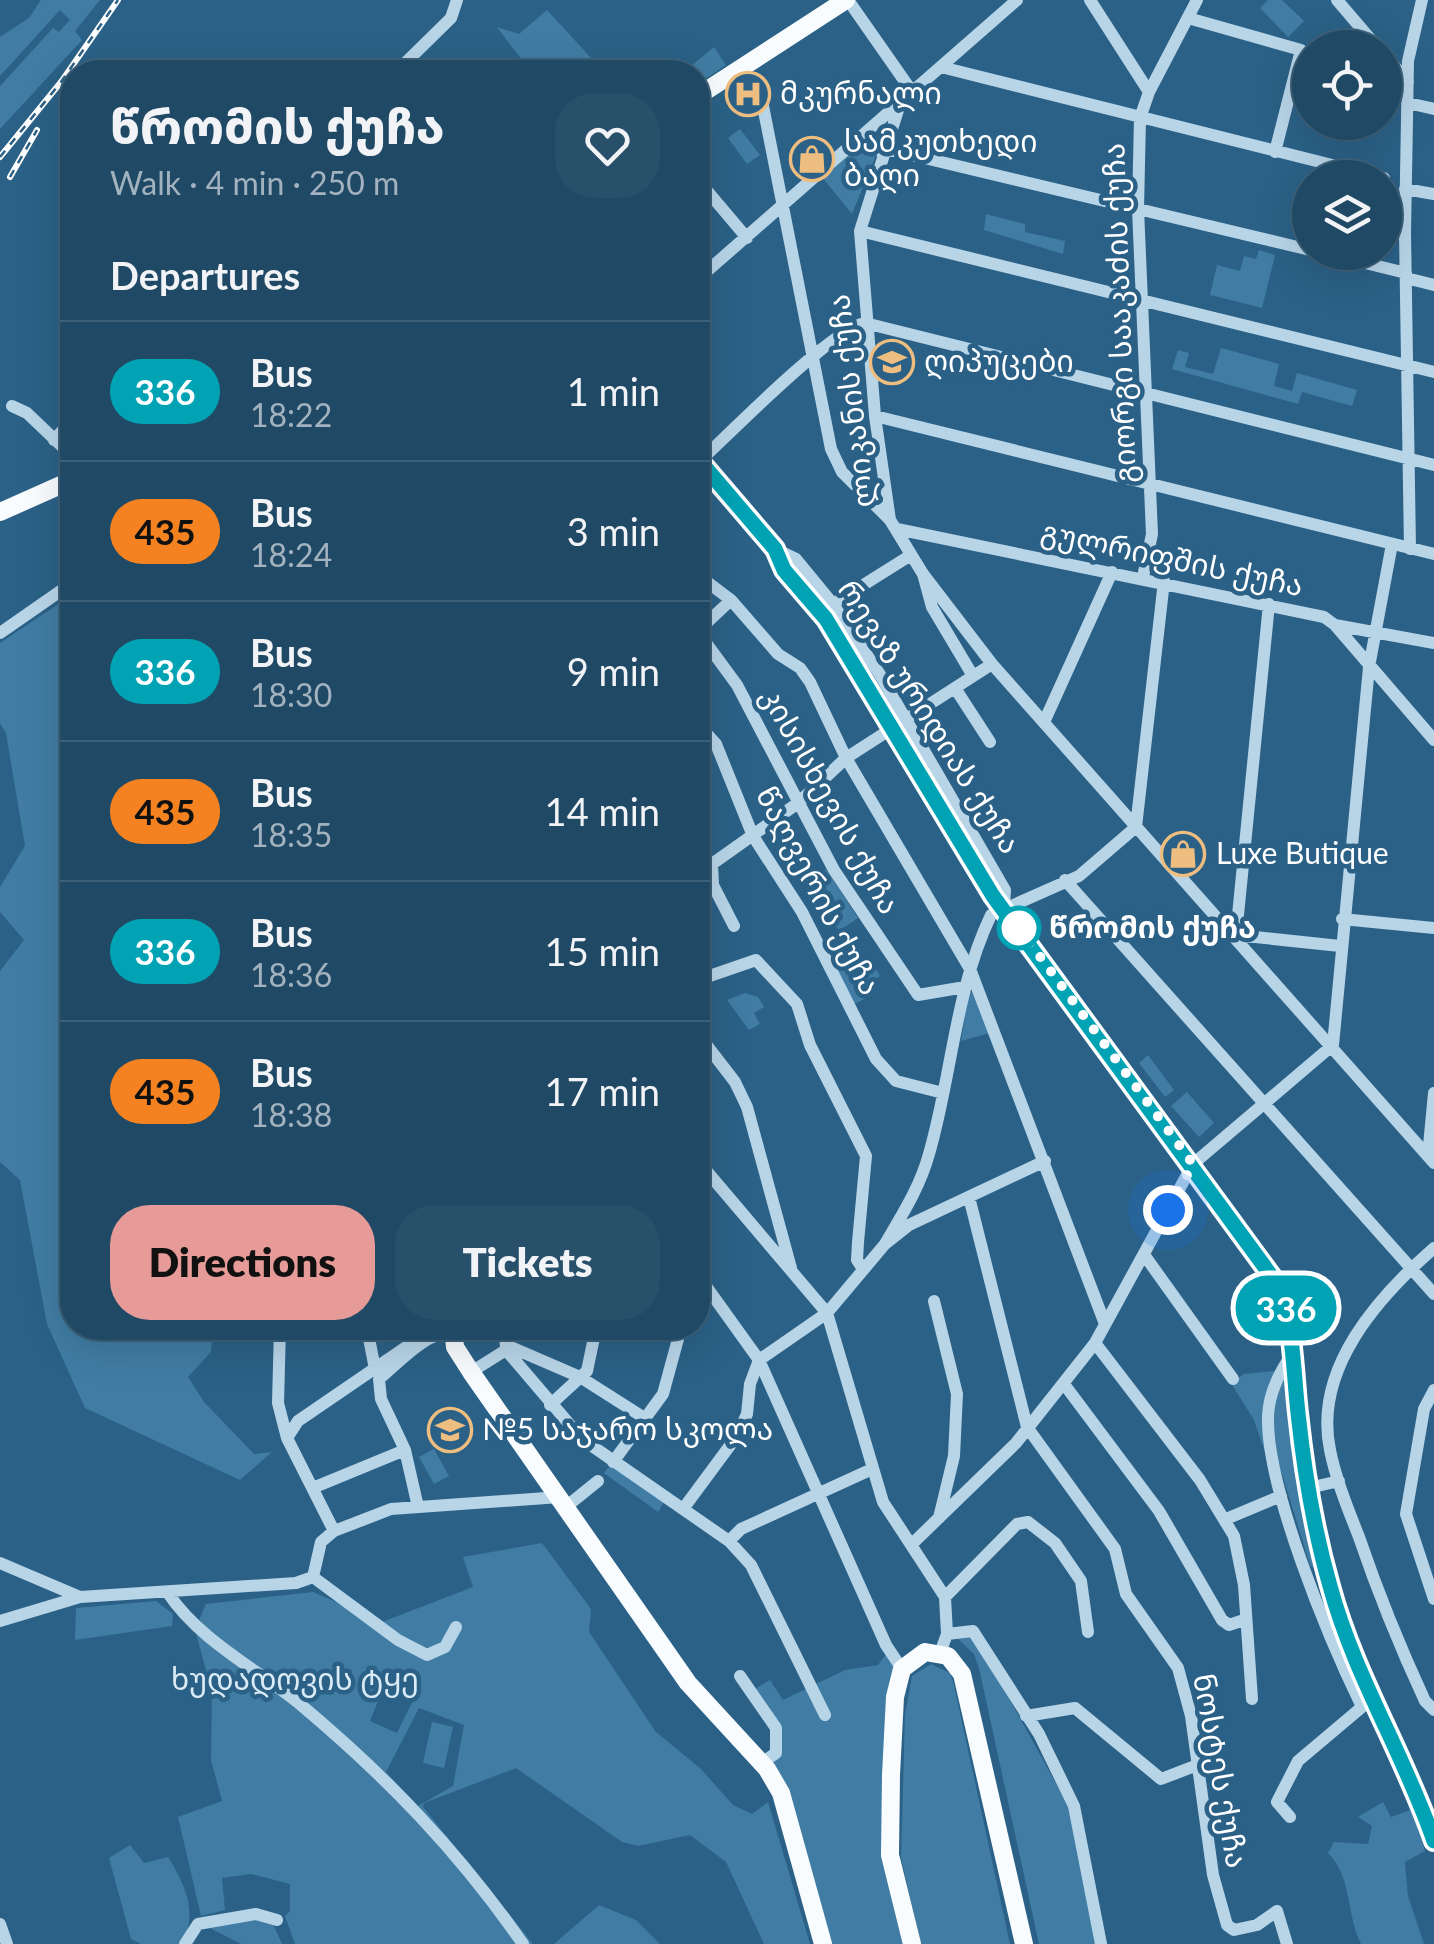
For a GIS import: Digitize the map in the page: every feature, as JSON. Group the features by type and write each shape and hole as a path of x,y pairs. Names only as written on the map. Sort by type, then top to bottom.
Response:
{"main road":[{"path":"710,88 847,0"},
{"path":"0,512 60,485"},
{"path":"454,1340 470,1372 688,1683 763,1762 781,1793 823,1944"},
{"path":"912,1944 890,1855 894,1697 902,1669 925,1652 955,1660 962,1674 1024,1944"}],"street":[{"path":"408,60 451,18 456,0"},
{"path":"847,0 913,93"},
{"path":"710,270 1018,0"},
{"path":"1090,0 1148,92"},
{"name":"გიორგი სააკაძის ქუჩა","path":"1143,577 1152,534 1138,209 1140,118 1148,92 1197,0"},
{"path":"1337,0 1363,30"},
{"path":"1410,549 1405,186 1410,37 1422,0"},
{"path":"1188,18 1301,50 1275,152"},
{"path":"941,68 1309,160"},
{"path":"1402,75 1408,82"},
{"path":"1408,102 1434,109"},
{"path":"763,106 811,361 835,460 893,525"},
{"name":"ლიკანის ქუჩა","path":"899,107 860,231 874,416 893,525 923,574 992,664 1236,934 1431,1160"},
{"path":"876,126 888,137"},
{"path":"876,126 882,153"},
{"path":"856,143 882,153 891,150 1292,246"},
{"path":"1402,185 1434,194"},
{"path":"710,194 747,238"},
{"path":"860,231 1434,372"},
{"path":"1384,270 1434,285"},
{"path":"710,450 811,361 852,328 865,323 1434,464"},
{"path":"12,406 27,413 60,445"},
{"path":"874,416 1434,554"},
{"path":"54,440 60,433"},
{"name":"რევაზ ურიდიას ქუჩა","path":"710,475 775,549 784,570 826,619 900,723"},
{"name":"გულრიფშის ქუჩა","path":"893,525 1164,581 1324,617 1335,624 1434,643"},
{"path":"912,1545 938,1524 1027,1427 1095,1343 1193,1164 1333,1045 1369,667 1392,544"},
{"name":"რევაზ ურიდიას ქუჩა","path":"775,549 796,559 834,604 993,896 1278,1285 1290,1316 1309,1488 1342,1625 1429,1807 1434,1841"},
{"path":"834,604 911,554"},
{"path":"784,570 796,559"},
{"path":"1045,720 1112,572"},
{"path":"923,574 932,607 973,676"},
{"path":"682,1509 737,1436 747,1414 750,1384 758,1360 827,1312 884,1244 920,1178 943,1094 965,986 991,915 1079,876 1136,827 1164,581"},
{"path":"710,584 732,600 778,654 800,668 810,682 846,758 970,969 1105,1324"},
{"path":"0,633 60,591"},
{"path":"710,620 732,600"},
{"path":"1269,604 1236,934 1340,946"},
{"path":"1335,624 1434,740"},
{"name":"კისისხევის ქუჩა","path":"710,648 737,685 834,870 918,995 965,986"},
{"path":"713,885 712,864 798,803 846,758 992,664"},
{"path":"955,688 990,742"},
{"name":"წაღვერის ქუჩა","path":"710,737 753,836 802,912 876,1060 896,1081 943,1094"},
{"path":"710,877 734,926"},
{"path":"1066,880 1434,1294"},
{"path":"1342,919 1434,928"},
{"path":"710,976 756,960 797,1004 822,1070 866,1156 858,1242 858,1260 863,1269"},
{"path":"710,1050 735,1082 746,1107 791,1268"},
{"path":"1431,1160 1434,1094"},
{"path":"884,1244 918,1220 1046,1161"},
{"path":"710,1177 827,1312 870,1470 883,1502 945,1596 947,1634 940,1653"},
{"name":"ნოსტეს ქუჩა","path":"969,1196 1027,1427 1115,1549 1126,1594 1171,1654 1200,1764 1214,1875 1227,1926 1234,1930 1257,1925 1277,1911 1287,1944"},
{"path":"1434,1248 1411,1268 1352,1339 1338,1370 1328,1420 1339,1481 1387,1619 1425,1701 1434,1710"},
{"path":"1145,1256 1234,1379"},
{"path":"710,1292 758,1360 886,1646 902,1669"},
{"path":"934,1301 957,1394 950,1484 938,1524"},
{"path":"280,1340 278,1402 288,1438 334,1531"},
{"path":"369,1340 375,1369"},
{"path":"288,1438 298,1421 414,1340"},
{"path":"418,1507 405,1450 381,1398 379,1379 429,1340"},
{"path":"506,1340 506,1348 582,1439 729,1542 751,1564 825,1715"},
{"path":"550,1405 591,1364 594,1340"},
{"path":"614,1462 670,1378 678,1340"},
{"path":"1095,1343 1226,1518 1244,1585 1252,1700"},
{"path":"470,1372 506,1348"},
{"path":"506,1348 580,1377 646,1419"},
{"path":"1290,1817 1277,1802 1292,1769 1362,1707 1281,1496 1269,1445 1268,1411 1278,1372 1293,1353"},
{"path":"1064,1384 1160,1511 1222,1620 1229,1625 1244,1620"},
{"path":"1434,1390 1424,1409 1406,1499 1406,1514 1434,1599"},
{"path":"315,1487 405,1450"},
{"path":"729,1542 741,1529 870,1470"},
{"path":"313,1577 321,1542 334,1531 391,1509 564,1502 598,1481"},
{"path":"1309,1488 1339,1481"},
{"path":"1226,1518 1281,1496"},
{"path":"945,1596 1017,1524 1028,1522 1055,1543 1081,1581 1088,1632"},
{"path":"0,1563 80,1598"},
{"path":"0,1620 80,1598 296,1584 313,1577"},
{"path":"313,1577 398,1640 427,1655 445,1647 456,1627"},
{"path":"168,1592 195,1626 390,1781 472,1871 523,1944"},
{"path":"947,1634 974,1630 1026,1716 1080,1823 1101,1944"},
{"path":"740,1676 776,1728 778,1748 763,1762"},
{"path":"1026,1716 1074,1708 1161,1778 1200,1764"},
{"path":"185,1944 198,1924 256,1914 277,1920"},
{"path":"0,1924 7,1944"}],"green space":[{"path":"41,0 100,0 75,31 82,40 0,129 0,86 53,28 59,32 70,20 60,10 0,76 0,37 29,18"},
{"path":"1268,0 1282,0 1304,21 1288,37 1260,8"},
{"path":"547,10 593,60 522,60 497,27 519,34"},
{"path":"714,47 726,65 710,76 710,60 698,60"},
{"path":"740,129 760,155 747,164 728,138"},
{"path":"856,147 876,155 852,214 822,177"},
{"path":"986,214 1025,224 1025,232 1065,241 1063,254 984,230"},
{"path":"1259,250 1275,255 1262,308 1210,295 1217,265 1240,271 1244,256 1256,259"},
{"path":"1221,348 1279,364 1274,386 1292,391 1297,373 1357,390 1352,406 1302,392 1298,404 1172,369 1178,350 1189,353 1185,367 1213,374"},
{"path":"796,563 834,611 902,718 895,722 788,569"},
{"path":"60,603 60,1340 212,1340 211,1352 188,1377 204,1402 254,1454 272,1452 240,1480 85,1408 47,1324 20,1180 0,1162 0,971 24,940 0,912 0,887 25,846 6,733 0,723 0,643"},
{"path":"905,723 1001,888 995,893 898,727"},
{"path":"826,869 858,918 839,931 831,919 837,910 812,878"},
{"path":"848,954 853,958 859,955 866,967 873,964 880,976 870,982 875,993 855,1004 831,962"},
{"path":"969,992 975,993 990,1033 961,1041"},
{"path":"745,993 758,997 764,1007 754,1013 760,1024 749,1030 727,1000"},
{"path":"1148,1055 1174,1090 1165,1097 1139,1063"},
{"path":"1187,1092 1214,1123 1199,1137 1171,1106"},
{"path":"1275,1371 1267,1458 1254,1420 1231,1383 1244,1374"},
{"path":"1284,1371 1295,1464 1318,1572 1310,1565 1278,1461 1272,1412"},
{"path":"434,1449 449,1476 434,1484 419,1457"},
{"path":"613,1462 667,1497 658,1512 604,1473"},
{"name":"ხუდადოვის ტყე","path":"542,1543 591,1609 589,1632 656,1732 701,1769 733,1805 752,1814 768,1802 810,1944 764,1944 726,1862 690,1835 638,1846 622,1842 516,1768 424,1803 423,1807 533,1944 295,1944 285,1916 290,1911 290,1884 251,1874 222,1878 225,1910 201,1916 178,1817 222,1801 211,1760 212,1692 195,1630 206,1604 313,1592 382,1622 473,1587 463,1557","holes":["401,1681 417,1692 397,1733 370,1721 380,1696","419,1708 464,1725 453,1786 418,1806 386,1772"]},
{"path":"156,1601 173,1614 172,1626 75,1640 76,1608"},
{"path":"971,1637 980,1646 1069,1807 1097,1944 1039,1944 979,1668 974,1654 958,1639"},
{"path":"886,1654 900,1666 886,1776 912,1944 823,1944 767,1769 778,1748 753,1690 770,1680 783,1700 845,1670 878,1665"},
{"path":"931,1664 950,1673 954,1685 1010,1944 921,1944 901,1858 905,1715 912,1676"},
{"path":"432,1722 453,1727 444,1768 423,1763"},
{"path":"1383,1802 1391,1817 1413,1809 1425,1851 1405,1862 1408,1896 1424,1944 1361,1944 1345,1884 1328,1853 1334,1842 1368,1844 1372,1826 1358,1817"},
{"path":"130,1845 144,1863 168,1857 174,1868 188,1900 189,1921 182,1944 141,1944 131,1939 109,1858"},
{"path":"599,1905 636,1920 660,1944 554,1944"},
{"path":"256,1918 273,1924 282,1944 241,1944 210,1928"}],"railway":[{"path":"76,60 118,0"},
{"path":"0,157 60,83"},
{"path":"10,177 37,130"}],"bus line":[{"name":"336","path":"710,473 775,549 784,570 826,619 869,684 993,896 1278,1285 1290,1316 1298,1415 1329,1583 1367,1684 1409,1769 1434,1841"}],"place":[{"name":"მკურნალი","path":"748,94"},
{"name":"სამკუთხედი ბაღი","path":"812,159"},
{"name":"ღიპუცები","path":"892,362"},
{"name":"Luxe Butique","path":"1183,854"},
{"name":"წრომის ქუჩა","path":"1019,928"},
{"name":"№5 საჯარო სკოლა","path":"450,1430"}],"route":[{"path":"1019,928 1193,1164 1168,1210"}]}
